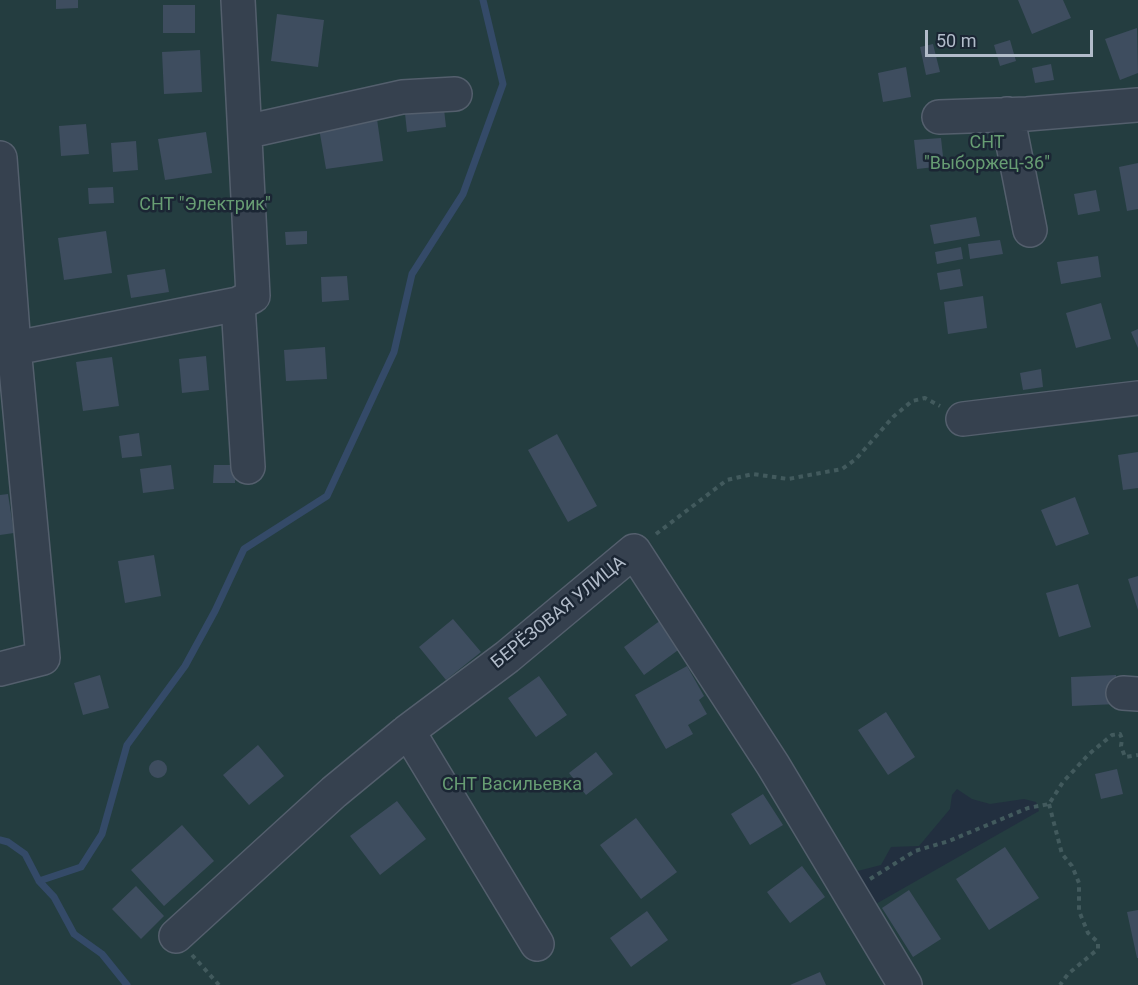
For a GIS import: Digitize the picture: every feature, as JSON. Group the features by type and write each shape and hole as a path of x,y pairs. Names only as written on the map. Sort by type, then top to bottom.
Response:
{"street":[{"path":"7,349 238,304 253,296 238,0"},
{"path":"245,132 402,97 455,94"},
{"path":"939,117 1138,105"},
{"path":"1007,114 1030,230"},
{"path":"0,158 7,349 44,658 0,669"},
{"path":"238,304 248,467"},
{"path":"963,419 1068,404 1138,399"},
{"name":"БЕРЁЗОВАЯ УЛИЦА","path":"176,936 334,792 408,731 507,657 634,551 775,770 905,985"},
{"path":"408,731 537,944"}],"path":[{"path":"634,551 728,480 753,474 789,479 842,469 856,459 893,417 912,401 926,398 955,417 963,419"},
{"path":"1060,985 1068,974 1098,949 1098,942 1088,933 1079,911 1078,883 1072,866 1062,854 1049,804 1063,782 1089,754 1112,735 1120,734 1125,757 1138,755"},
{"path":"844,885 872,879 915,851 949,841 1041,803 1049,804"},
{"path":"176,936 219,985"}],"green space":[{"path":"0,0 1138,0 1138,985 0,985","holes":["957,789 972,799 990,804 1024,799 1036,802 1039,811 860,913 842,875 881,865 891,847 919,846 950,809 952,795"]}],"building":[{"path":"56,0 78,0 78,8 56,9"},
{"path":"1018,0 1063,0 1071,18 1032,34"},
{"path":"163,5 195,5 195,33 163,33"},
{"path":"277,14 324,20 318,67 271,61"},
{"path":"1137,28 1138,73 1120,80 1105,39"},
{"path":"1010,40 1016,61 1000,66 994,45"},
{"path":"933,44 940,72 926,75 920,47"},
{"path":"200,50 202,92 164,94 162,52"},
{"path":"1051,64 1054,80 1035,83 1032,68"},
{"path":"906,67 911,97 883,102 878,73"},
{"path":"443,100 446,127 407,132 404,104"},
{"path":"377,119 383,161 326,169 319,128"},
{"path":"86,124 89,154 61,156 59,126"},
{"path":"206,132 212,173 165,180 158,139"},
{"path":"941,138 944,166 917,169 914,140"},
{"path":"136,141 138,170 113,172 111,143"},
{"path":"1138,163 1138,209 1127,211 1119,167"},
{"path":"113,187 114,203 89,204 88,188"},
{"path":"1096,190 1100,211 1078,215 1074,194"},
{"path":"976,217 980,236 934,244 930,225"},
{"path":"106,231 112,273 64,280 58,238"},
{"path":"307,231 307,244 286,245 285,232"},
{"path":"1000,240 1003,254 970,259 968,244"},
{"path":"961,247 963,259 937,264 935,252"},
{"path":"1098,256 1101,277 1061,284 1057,262"},
{"path":"165,269 169,292 131,298 127,275"},
{"path":"960,269 963,286 940,290 937,273"},
{"path":"347,276 349,300 322,302 321,277"},
{"path":"983,296 987,328 948,334 944,302"},
{"path":"1101,303 1111,339 1076,348 1066,313"},
{"path":"1138,329 1138,348 1131,332"},
{"path":"325,347 327,379 286,381 284,350"},
{"path":"206,356 209,390 182,393 179,359"},
{"path":"112,357 119,406 83,411 76,362"},
{"path":"1041,369 1043,387 1023,390 1020,373"},
{"path":"139,433 142,456 122,458 119,436"},
{"path":"557,434 597,506 568,522 528,450"},
{"path":"1138,452 1138,488 1123,490 1118,455"},
{"path":"171,465 174,489 143,493 140,469"},
{"path":"214,465 235,465 235,483 213,483"},
{"path":"8,494 14,533 0,535 0,495"},
{"path":"1075,497 1089,534 1056,546 1041,510"},
{"path":"154,555 161,596 125,603 118,561"},
{"path":"1138,576 1138,610 1128,579"},
{"path":"1078,584 1091,627 1059,637 1046,593"},
{"path":"453,619 481,652 446,680 419,647"},
{"path":"661,620 681,648 644,675 624,647"},
{"path":"687,666 704,696 699,700 707,714 688,725 693,734 666,749 635,695"},
{"path":"100,675 109,708 83,715 74,683"},
{"path":"1116,675 1117,704 1072,706 1071,677"},
{"path":"539,676 567,715 536,737 508,698"},
{"path":"886,712 915,757 888,775 858,730"},
{"path":"258,745 284,776 249,805 223,775"},
{"path":"596,752 613,774 586,795 569,773"},
{"path":"158,760 164,763 167,769 164,775 158,778 152,775 149,769 152,763"},
{"path":"1117,769 1123,794 1101,799 1095,774"},
{"path":"763,794 783,825 750,845 731,814"},
{"path":"397,801 426,839 380,875 350,836"},
{"path":"636,818 677,872 641,899 600,845"},
{"path":"182,825 214,861 164,906 131,870"},
{"path":"1005,847 1039,898 989,930 956,879"},
{"path":"802,866 825,897 790,923 767,892"},
{"path":"136,886 164,916 141,939 112,909"},
{"path":"909,890 941,939 913,957 882,908"},
{"path":"1138,910 1138,958 1137,958 1127,912"},
{"path":"647,911 668,940 631,967 610,938"},
{"path":"820,972 826,985 790,985"}],"waterway":[{"path":"0,840 8,842 25,854 39,881 81,867 102,834 127,745 185,666 215,611 244,549 327,496 394,352 412,274 463,194 503,84 483,0"},
{"path":"39,881 54,897 74,934 102,954 127,985"}],"park label":[{"name":"СНТ \"Выборжец-36\"","path":"987,153"},
{"name":"СНТ \"Электрик\"","path":"205,205"},
{"name":"СНТ Васильевка","path":"512,785"}]}
